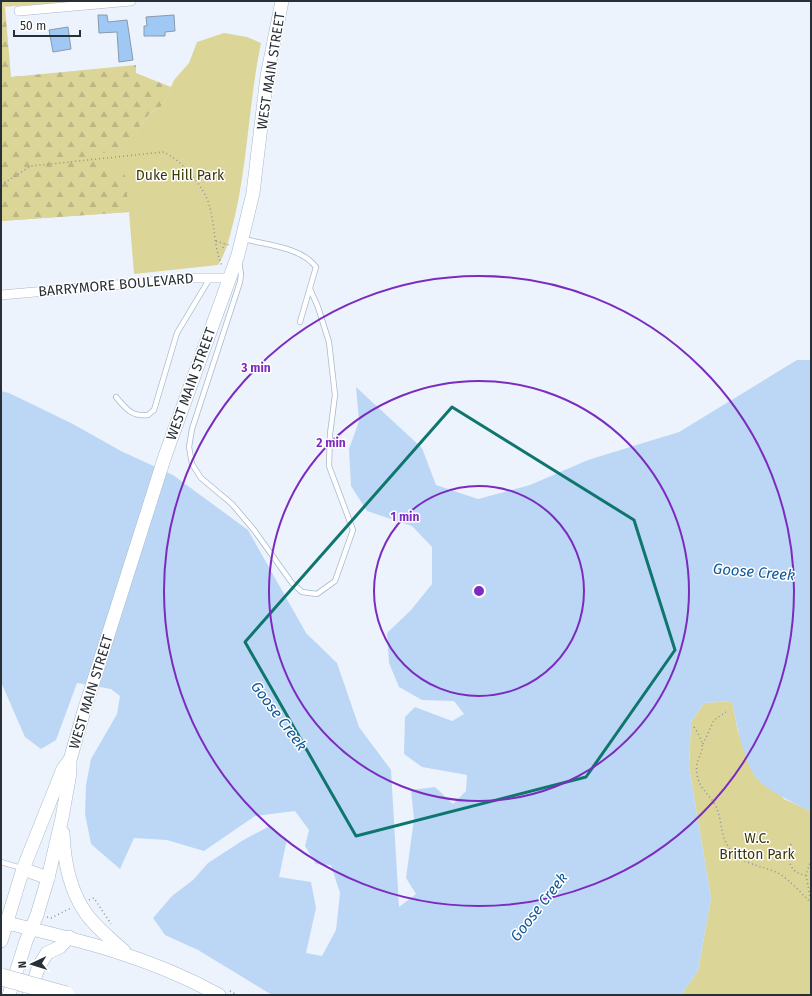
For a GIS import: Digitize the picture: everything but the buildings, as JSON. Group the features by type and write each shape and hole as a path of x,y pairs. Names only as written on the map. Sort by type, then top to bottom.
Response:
{"highway":[{"path":"1,976 66,995"}],"main road":[{"name":"WEST MAIN STREET","path":"9,995 48,878 62,818 70,772 70,760 84,711 226,273 233,253 242,238 253,193 267,76 282,1"},
{"name":"WEST MAIN STREET","path":"1,942 4,923 23,869 63,769 70,760"},
{"path":"62,818 65,858 73,889 85,912 97,926 127,954"},
{"path":"23,869 48,878"},
{"path":"4,923 69,937 127,954 152,963 219,995"},
{"path":"29,995 39,966 47,953 60,947 69,937"}],"street":[{"path":"19,11 130,1"},
{"name":"BARRYMORE BOULEVARD","path":"1,295 211,277 226,273"}],"lane":[{"path":"242,238 292,251 309,259 316,266 300,322"},
{"path":"233,253 241,268 240,282 192,429 189,447 192,464 201,478 232,504 250,525 292,583 302,592 317,594 335,581 353,530 329,466 330,434 335,395 329,342 318,307 310,289"},
{"path":"116,398 126,410 135,415 148,415 154,410 177,332 211,277"},
{"path":"1,862 23,869"}],"path":[{"path":"1,185 31,166 162,152 170,155 185,167 208,200 221,264 226,273"},
{"path":"216,241 229,245 233,253"},
{"path":"224,248 225,244"},
{"path":"221,264 224,261"},
{"path":"726,712 714,720 703,744 703,751 699,759 697,772 699,784 714,803 719,816 720,832 729,848 740,859 777,873 792,883 810,903"},
{"path":"694,727 703,744"},
{"path":"790,844 788,859 790,865 794,870 806,875"},
{"path":"810,903 806,875 811,860"}],"highlighted area":[{"path":"452,407 634,520 675,650 586,777 356,836 245,642"}],"green space":[{"path":"1,1 92,1 1,7"},
{"path":"1,7 5,7 11,77 136,65 136,73 171,87 163,105 149,114 136,132 113,152 91,154 96,163 125,175 129,212 1,221"},
{"name":"Duke Hill Park","path":"224,33 247,37 261,43 246,152 235,216 224,253 218,265 134,274 129,212 1,221 1,83 136,132 149,114 163,105 174,80 189,63 197,42"},
{"name":"W.C. Britton Park","path":"732,701 738,732 784,799 811,811 811,995 681,995 698,971 711,898 689,767 691,722 704,703"}],"water":[{"name":"Goose Creek","path":"797,360 811,360 811,811 772,791 754,775 743,749 732,701 704,703 691,722 689,767 711,898 698,971 681,995 272,995 198,950 165,935 153,918 172,896 193,880 208,863 245,839 270,826 287,839 279,877 311,882 316,908 306,953 322,956 336,930 340,893 331,865 316,864 305,846 309,830 295,811 255,816 204,851 167,840 134,838 120,869 91,844 85,814 86,785 91,759 117,714 120,696 111,689 77,683 56,740 41,749 25,737 1,682 1,391 9,393 73,424 121,451 173,475 248,530 306,633 337,663 359,727 391,770 399,907 416,894 406,878 414,819 411,790 435,787 453,804 466,791 467,775 422,767 404,754 405,717 415,707 452,721 464,714 454,701 422,700 399,687 389,663 387,633 411,610 432,584 432,547 412,526 367,511 351,486 349,449 359,421 356,387 422,448 436,485 478,499 530,485 588,460 679,432"}]}
